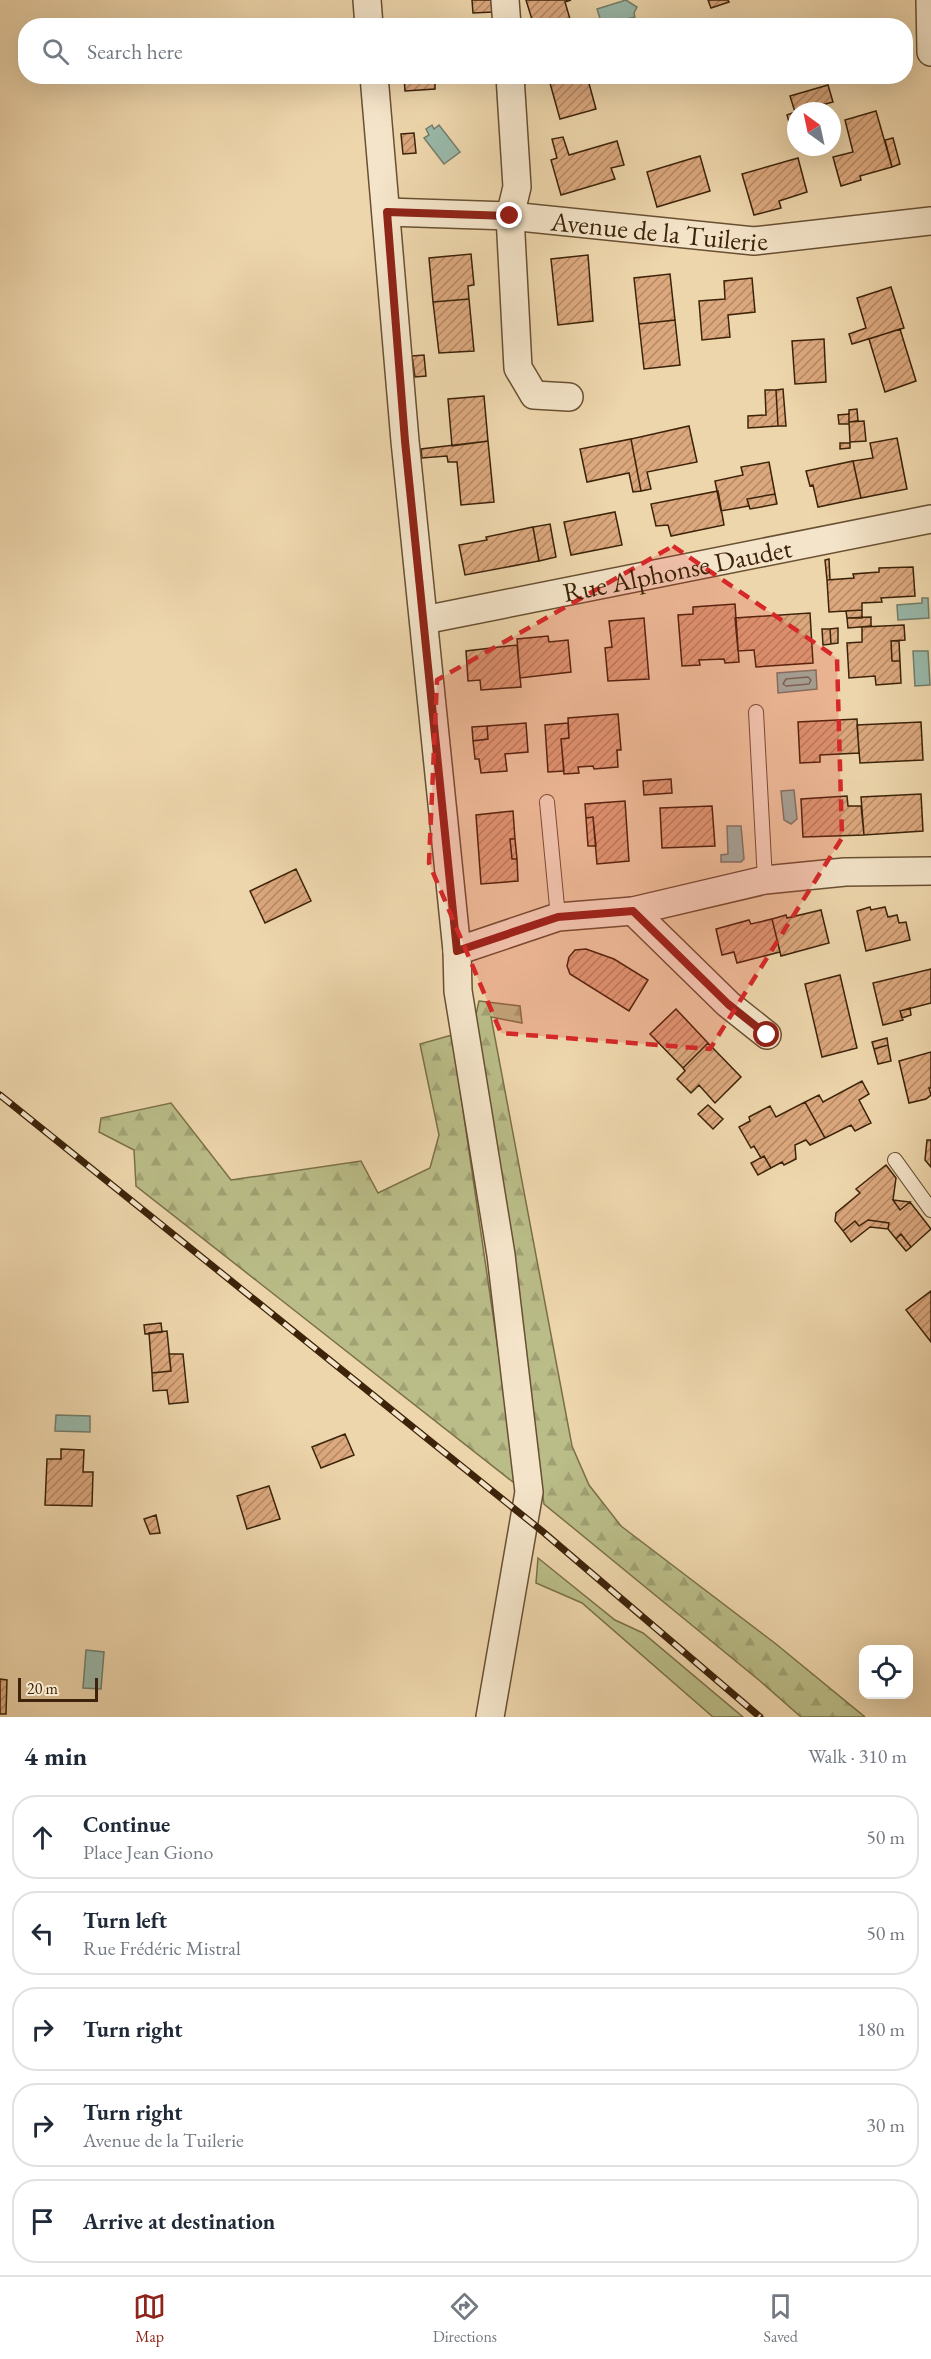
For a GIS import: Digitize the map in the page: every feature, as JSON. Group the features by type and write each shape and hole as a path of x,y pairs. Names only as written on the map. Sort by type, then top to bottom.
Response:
{"street":[{"path":"367,0 368,18"},
{"path":"506,0 507,18"},
{"path":"930,0 931,52"},
{"path":"375,84 405,441 457,951 458,991 501,1255 529,1491 490,1717"},
{"path":"511,84 517,187 510,216 518,368 534,395 568,397"},
{"name":"Avenue de la Tuilerie","path":"387,212 510,216 754,241 931,221"},
{"name":"Rue Alphonse Daudet","path":"424,620 931,519"},
{"path":"457,951 558,917 633,911 765,880 845,872 931,871"},
{"path":"633,911 728,1004 767,1035"}],"lane":[{"path":"756,712 765,880"},
{"path":"547,802 558,917"},
{"path":"895,1160 931,1210"}],"highlighted area":[{"path":"673,546 837,658 842,838 710,1049 501,1033 429,863 437,680"}],"green space":[{"path":"479,1001 520,1006 522,1023 491,1017 572,1446 589,1485 621,1526 776,1644 865,1717 801,1717 544,1504 475,1019"},
{"path":"452,1035 518,1486 136,1186 134,1150 99,1132 101,1118 171,1103 231,1180 361,1161 378,1193 430,1168 439,1135 420,1044"},
{"path":"538,1558 615,1620 643,1633 743,1717 713,1717 582,1603 536,1583"}],"water":[{"path":"626,0 637,7 635,17 631,18 600,18 597,9"},
{"path":"432,125 434,129 439,125 460,152 444,164 424,138 429,135 426,129"},
{"path":"922,598 928,598 929,618 898,620 897,605 922,603"},
{"path":"913,651 928,651 930,685 915,686"},
{"path":"816,670 817,689 778,693 777,673"},
{"path":"794,790 797,819 791,824 784,820 781,791"},
{"path":"727,826 741,826 744,859 741,862 721,862 721,855 728,854"},
{"path":"56,1415 90,1416 90,1432 55,1431"},
{"path":"86,1650 104,1652 101,1689 83,1688"}],"building":[{"path":"472,0 492,0 493,12 473,13"},
{"path":"526,0 571,0 565,2 570,18 532,18"},
{"path":"708,0 728,0 729,2 711,8"},
{"path":"405,84 435,84 435,89 405,91"},
{"path":"550,84 589,84 596,109 560,119"},
{"path":"828,85 833,102 792,102 790,96"},
{"path":"876,111 892,167 860,176 861,180 841,186 833,157 853,152 845,120"},
{"path":"414,133 416,153 403,154 401,134"},
{"path":"563,137 569,155 617,141 624,165 611,168 615,179 561,195 551,160 557,158 552,139"},
{"path":"893,138 900,164 892,167 885,140"},
{"path":"700,156 710,191 657,207 647,172"},
{"path":"798,158 807,192 779,201 781,208 754,215 742,174"},
{"path":"471,254 474,285 468,286 469,299 433,302 429,258"},
{"path":"588,255 593,321 558,325 551,259"},
{"path":"670,274 675,320 639,324 634,278"},
{"path":"752,278 755,312 728,315 730,337 702,340 699,301 725,299 724,281"},
{"path":"891,287 904,328 852,344 849,334 866,328 857,298"},
{"path":"469,299 474,351 439,353 433,302"},
{"path":"675,320 680,365 644,369 639,324"},
{"path":"900,329 916,381 885,392 869,339"},
{"path":"824,339 826,382 795,384 792,341"},
{"path":"424,355 426,376 415,377 412,356"},
{"path":"783,389 786,426 778,426 776,390"},
{"path":"765,390 776,390 778,426 748,428 748,416 766,415"},
{"path":"484,396 488,441 452,446 448,399"},
{"path":"857,409 858,421 849,422 849,410"},
{"path":"849,414 849,424 839,424 838,415"},
{"path":"864,421 866,441 850,442 849,422"},
{"path":"689,426 697,462 647,472 651,489 641,491 631,439"},
{"path":"897,438 907,489 861,498 853,461 873,458 870,443"},
{"path":"631,439 641,491 633,492 629,473 587,482 580,449"},
{"path":"488,441 494,502 461,505 457,462 448,462 447,456 422,458 421,449"},
{"path":"840,443 850,443 850,448 840,449"},
{"path":"853,461 861,498 818,507 813,485 810,486 806,471"},
{"path":"769,462 775,494 747,499 749,506 721,511 715,481 743,475 741,467"},
{"path":"718,491 724,525 671,536 668,525 656,526 651,504"},
{"path":"775,494 777,504 750,509 747,499"},
{"path":"615,512 622,545 571,555 564,522"},
{"path":"550,524 556,557 539,561 533,527"},
{"path":"533,527 539,561 465,575 459,545"},
{"path":"829,559 830,580 827,580 825,560"},
{"path":"913,567 915,596 881,598 882,602 862,603 862,610 829,612 827,580 854,578 853,574 879,572 879,568"},
{"path":"735,604 739,662 725,663 724,659 699,660 700,665 682,666 678,615 693,614 693,607"},
{"path":"862,610 862,618 847,618 846,611"},
{"path":"810,613 813,663 756,667 754,650 738,651 735,618"},
{"path":"871,617 871,626 848,628 847,618"},
{"path":"644,618 649,679 608,681 605,648 612,647 609,621"},
{"path":"904,625 905,640 891,641 892,661 900,661 901,683 876,685 875,676 849,678 847,643 862,642 862,627"},
{"path":"838,628 838,643 831,644 830,629"},
{"path":"822,629 830,629 831,644 823,645"},
{"path":"548,636 549,642 568,640 571,672 520,678 517,639"},
{"path":"891,641 899,641 900,661 892,661"},
{"path":"517,645 521,687 481,690 480,680 468,681 466,651"},
{"path":"618,714 621,750 617,750 618,767 594,769 593,766 578,767 579,773 564,774 561,739 569,738 568,718"},
{"path":"857,719 859,753 820,755 820,762 800,763 798,722"},
{"path":"921,722 923,760 860,763 857,725"},
{"path":"526,723 528,752 505,754 507,771 481,773 479,759 475,759 473,741 488,739 487,726"},
{"path":"568,723 569,738 561,739 564,771 548,772 545,725"},
{"path":"487,726 488,739 473,741 472,727"},
{"path":"671,779 672,793 644,795 643,781"},
{"path":"921,794 923,831 864,835 861,797"},
{"path":"847,796 848,806 861,806 864,835 803,837 801,799"},
{"path":"625,801 629,861 597,864 593,817 586,818 585,804"},
{"path":"712,806 715,846 662,848 660,808"},
{"path":"513,811 515,839 510,839 512,859 517,859 518,881 481,884 476,815"},
{"path":"593,817 596,846 588,846 586,818"},
{"path":"510,839 515,839 517,859 512,859"},
{"path":"296,869 311,901 265,923 250,891"},
{"path":"870,907 871,910 885,907 888,917 897,915 899,923 906,922 910,940 866,951 857,911"},
{"path":"821,910 829,943 781,956 772,919"},
{"path":"772,919 780,952 737,963 734,952 722,955 716,929 749,920 751,924"},
{"path":"586,949 614,959 648,980 629,1011 570,974 567,966 569,957 575,950"},
{"path":"931,969 931,1003 900,1011 903,1020 883,1025 873,983"},
{"path":"840,975 857,1048 822,1057 805,984"},
{"path":"910,1008 911,1015 902,1018 900,1011"},
{"path":"676,1009 708,1043 683,1068 650,1034"},
{"path":"887,1038 888,1045 874,1049 872,1042"},
{"path":"708,1043 741,1077 715,1103 699,1085 691,1093 677,1079 685,1071 683,1068"},
{"path":"888,1045 891,1061 878,1064 874,1049"},
{"path":"931,1052 931,1088 929,1088 931,1095 926,1099 909,1103 899,1061"},
{"path":"862,1081 869,1094 859,1100 871,1123 855,1131 851,1125 825,1138 805,1102 819,1095 823,1102"},
{"path":"805,1102 825,1138 810,1145 806,1140 795,1145 796,1159 784,1165 782,1162 771,1168 754,1146 751,1148 739,1127 750,1121 749,1117 770,1106 776,1117"},
{"path":"708,1105 723,1119 713,1129 698,1114"},
{"path":"927,1140 931,1140 931,1167 925,1160"},
{"path":"764,1156 771,1168 758,1175 751,1163"},
{"path":"886,1165 896,1178 893,1200 900,1210 910,1202 931,1229 911,1247 901,1234 896,1239 888,1229 889,1223 868,1220 859,1226 855,1221 843,1231 835,1221 836,1213 860,1193 856,1189"},
{"path":"893,1200 910,1202 900,1210"},
{"path":"868,1220 889,1223 888,1229 870,1227 851,1242 843,1231 855,1221 859,1226"},
{"path":"901,1234 911,1247 906,1251 896,1239"},
{"path":"931,1291 931,1342 906,1310"},
{"path":"161,1323 162,1332 145,1334 144,1325"},
{"path":"167,1331 171,1371 152,1373 149,1333"},
{"path":"169,1354 183,1354 188,1402 169,1404 167,1390 153,1391 152,1373 171,1371"},
{"path":"345,1434 354,1455 321,1468 312,1447"},
{"path":"61,1449 84,1450 83,1472 93,1472 92,1506 45,1505 47,1459 61,1459"},
{"path":"269,1486 280,1519 247,1529 237,1496"},
{"path":"156,1515 160,1533 150,1534 144,1519"},
{"path":"0,1679 7,1680 6,1714 0,1714"}],"railway":[{"path":"0,1095 542,1531 760,1717"}],"route":[{"path":"510,216 387,212 405,441 457,951 558,917 633,911 728,1004 767,1035"}]}
